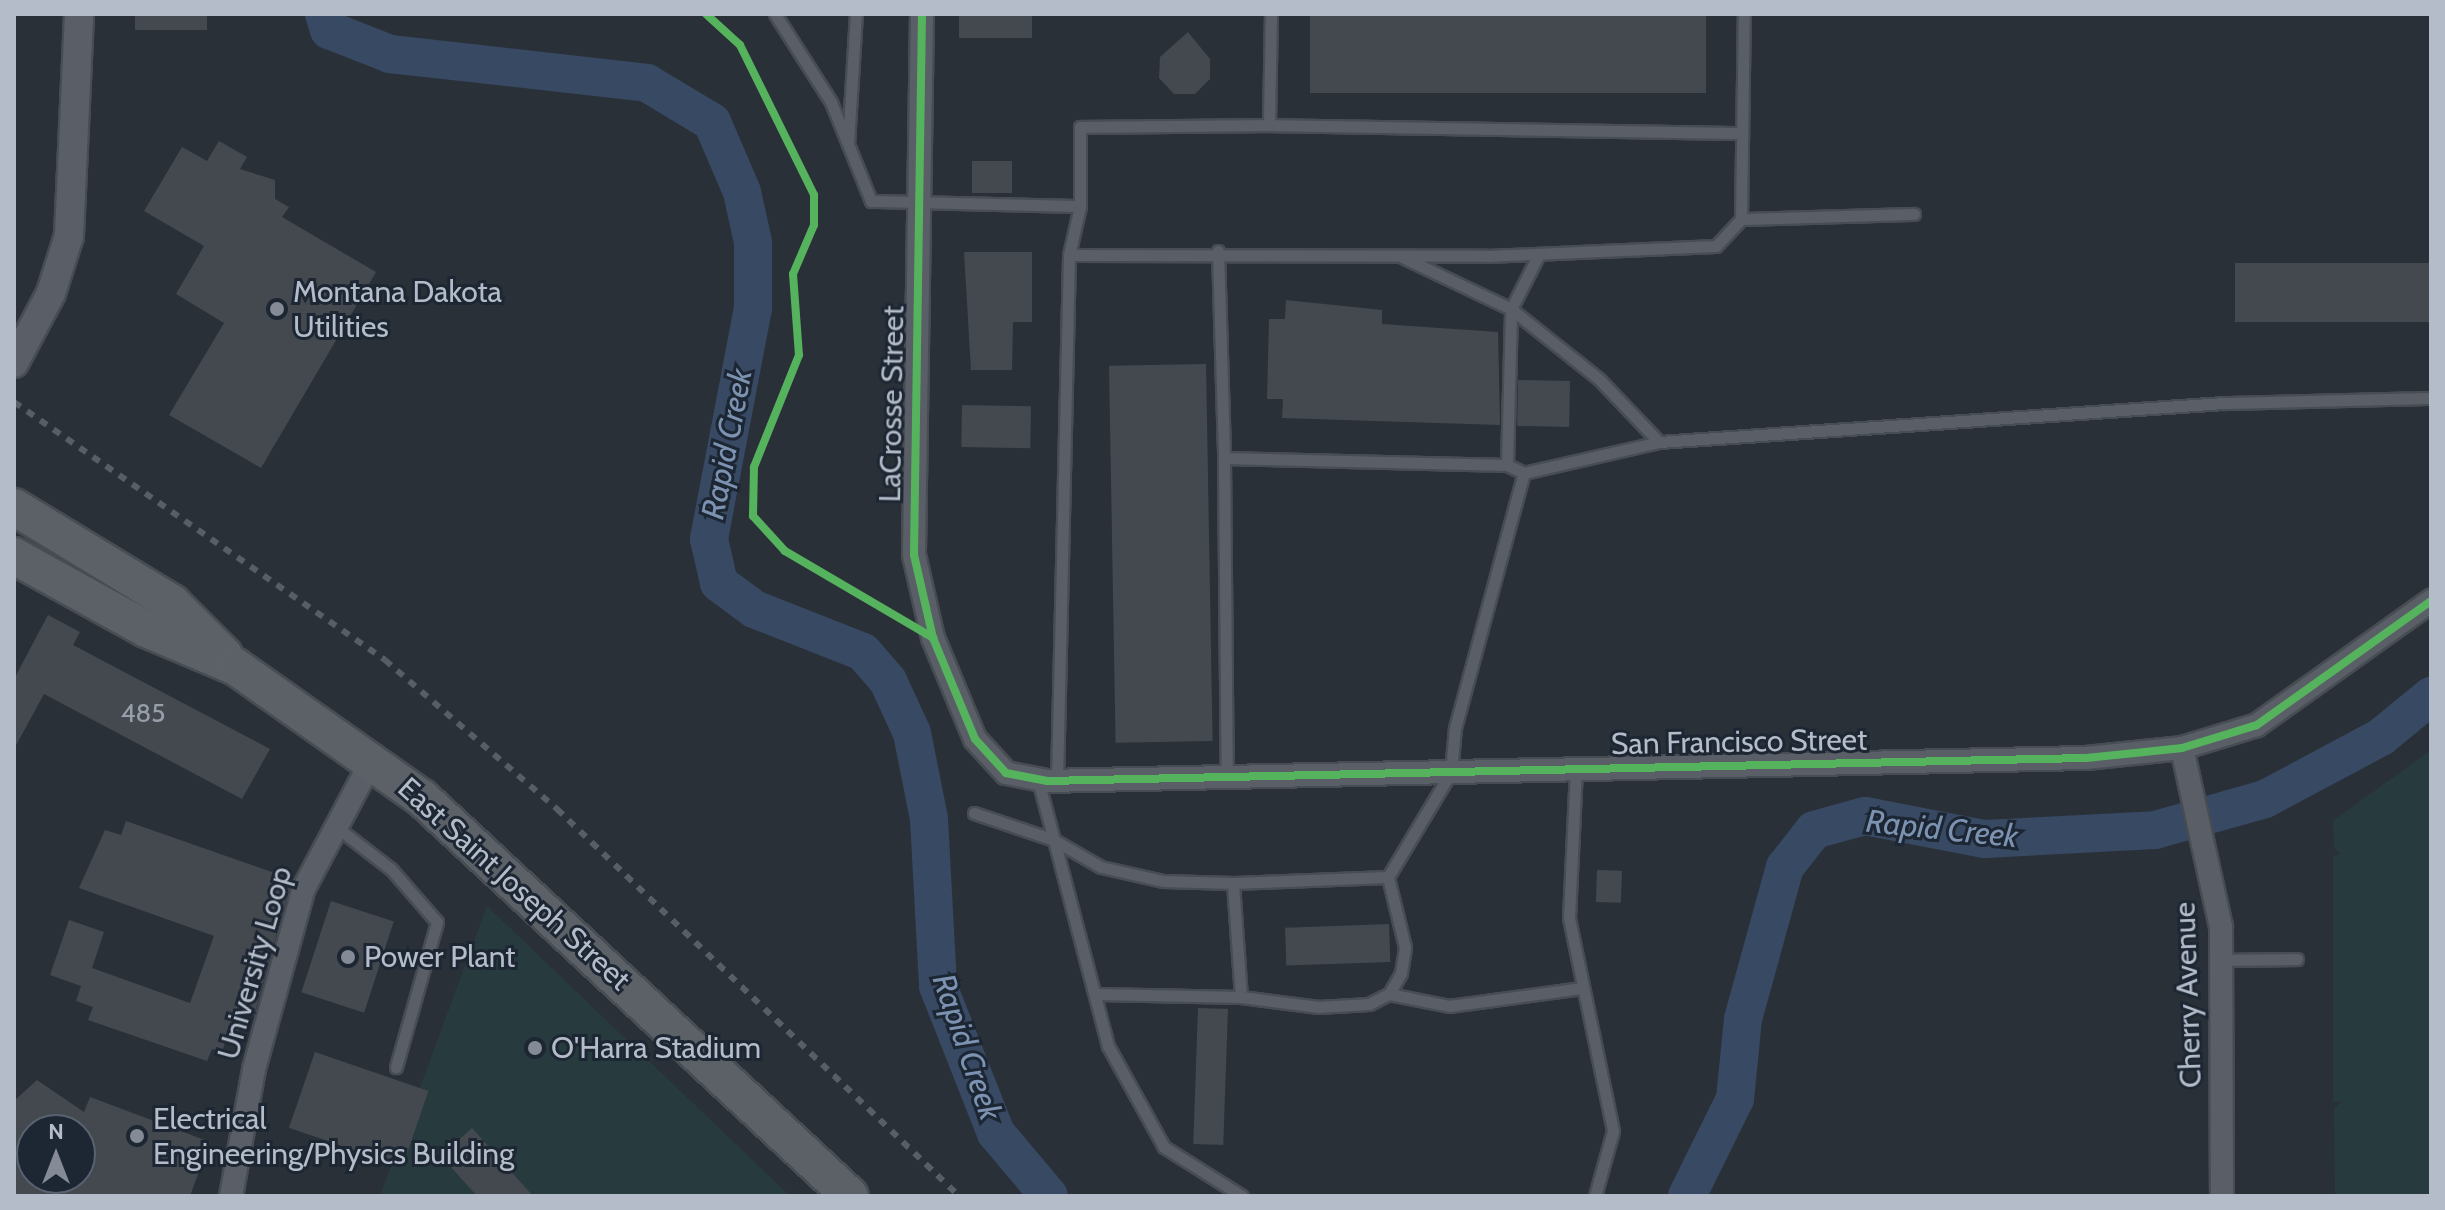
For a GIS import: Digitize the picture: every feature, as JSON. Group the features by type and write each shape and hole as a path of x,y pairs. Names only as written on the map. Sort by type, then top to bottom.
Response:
{"main road":[{"path":"14,507 172,603 236,667"},
{"name":"East Saint Joseph Street","path":"14,556 146,629 236,667 372,760 483,847 850,1196"}],"street":[{"path":"14,363 51,293 69,236 79,14"},
{"name":"LaCrosse Street","path":"922,14 914,555 933,638 975,739 1006,773"},
{"name":"San Francisco Street","path":"1006,773 1048,780 1227,777 2086,758 2182,748 2257,725 2431,601"},
{"name":"Cherry Avenue","path":"2182,748 2213,878 2223,960 2222,1196"},
{"name":"University Loop","path":"231,1196 254,1069 304,888 334,824 372,760"}],"lane":[{"path":"775,14 848,145 871,201 919,205 1080,206"},
{"path":"848,145 856,14"},
{"path":"1269,125 1271,14"},
{"path":"1069,255 1218,251 1539,254 1716,246 1741,219 1744,14"},
{"path":"1242,1196 1164,1147 1108,1046 1097,994 1054,840 1048,780 1069,255 1080,206 1080,127 1269,125 1742,133"},
{"path":"1741,219 1914,214"},
{"path":"1218,251 1224,458 1227,777"},
{"path":"1396,254 1511,309 1599,379 1659,442"},
{"path":"1507,465 1511,309 1539,254"},
{"path":"1224,458 1507,465 1524,473 1659,442 2224,403 2431,398"},
{"path":"1389,994 1405,947 1388,877 1451,772 1455,728 1524,473"},
{"path":"1576,769 1569,918 1613,1131 1595,1196"},
{"path":"974,813 1054,840 1101,867 1163,881 1233,883 1388,877"},
{"path":"334,824 391,869 437,922 396,1067"},
{"path":"1233,883 1241,997"},
{"path":"2223,960 2297,959"},
{"path":"1097,994 1241,997 1318,1007 1369,1004 1389,994 1449,1006 1582,988"}],"green space":[{"path":"2431,750 2431,1196 2335,1196 2334,1108 2341,1102 2333,1101 2333,856 2341,854 2334,848 2333,821"},
{"name":"O'Harra Stadium","path":"487,906 790,1196 380,1196"}],"building":[{"path":"135,14 207,14 207,30 135,30"},
{"path":"959,14 1032,14 1032,38 959,38"},
{"path":"1310,14 1706,14 1706,93 1310,93"},
{"path":"1188,32 1210,59 1210,79 1195,94 1174,94 1159,78 1160,57"},
{"name":"Montana Dakota Utilities","path":"219,141 247,157 240,169 275,180 275,199 289,207 282,217 376,272 261,468 169,415 224,323 176,294 204,246 144,211 182,147 207,161"},
{"path":"972,161 1012,161 1012,193 972,193"},
{"path":"964,252 1032,252 1032,322 1013,322 1012,370 971,370"},
{"path":"2235,263 2431,263 2431,322 2235,322"},
{"path":"1286,300 1382,310 1382,324 1498,332 1500,425 1282,418 1283,399 1267,399 1269,319 1285,319"},
{"path":"1206,364 1213,741 1116,743 1109,366"},
{"path":"1518,380 1570,381 1569,427 1517,426"},
{"path":"962,405 1031,406 1030,448 961,447"},
{"path":"48,615 80,632 73,645 270,749 242,799 44,694 14,749 14,679"},
{"path":"126,821 292,879 254,1016 245,1013 237,1034 229,1031 222,1052 212,1049 207,1061 88,1020 93,1007 76,1001 81,986 50,975 69,920 104,932 92,968 190,1003 214,936 79,888 105,830 121,835"},
{"path":"1597,870 1622,871 1621,903 1596,902"},
{"name":"Power Plant","path":"331,901 394,921 364,1013 301,992"},
{"path":"1389,924 1390,962 1286,966 1285,928"},
{"path":"1198,1008 1228,1009 1223,1145 1193,1144"},
{"path":"315,1052 428,1091 402,1167 289,1128"},
{"name":"Electrical Engineering/Physics Building","path":"37,1080 84,1112 90,1097 210,1142 190,1196 14,1196 14,1101"},
{"path":"472,1128 533,1196 477,1196 441,1156"}],"waterway":[{"name":"Rapid Creek","path":"324,14 329,30 390,54 647,83 712,122 742,192 753,242 753,308 709,539 719,583 754,609 863,652 888,681 912,733 929,819 938,986 996,1133 1049,1196"},
{"name":"Rapid Creek","path":"1687,1196 1735,1099 1743,1019 1785,867 1814,830 1865,816 1985,839 2155,830 2265,799 2381,737 2431,696"}],"railway":[{"path":"14,402 385,660 557,809 959,1196"}],"cycle path":[{"path":"706,14 740,45 814,195 814,225 793,274 799,355 754,467 753,516 785,551 933,638"},
{"path":"922,14 914,555 933,638 975,739 1006,773 1047,781 2086,758 2182,748 2257,725 2431,601"}],"place":[{"name":"Montana Dakota Utilities","path":"277,309"},
{"name":"Power Plant","path":"348,957"},
{"name":"O'Harra Stadium","path":"535,1048"},
{"name":"Electrical Engineering/Physics Building","path":"137,1136"}]}
